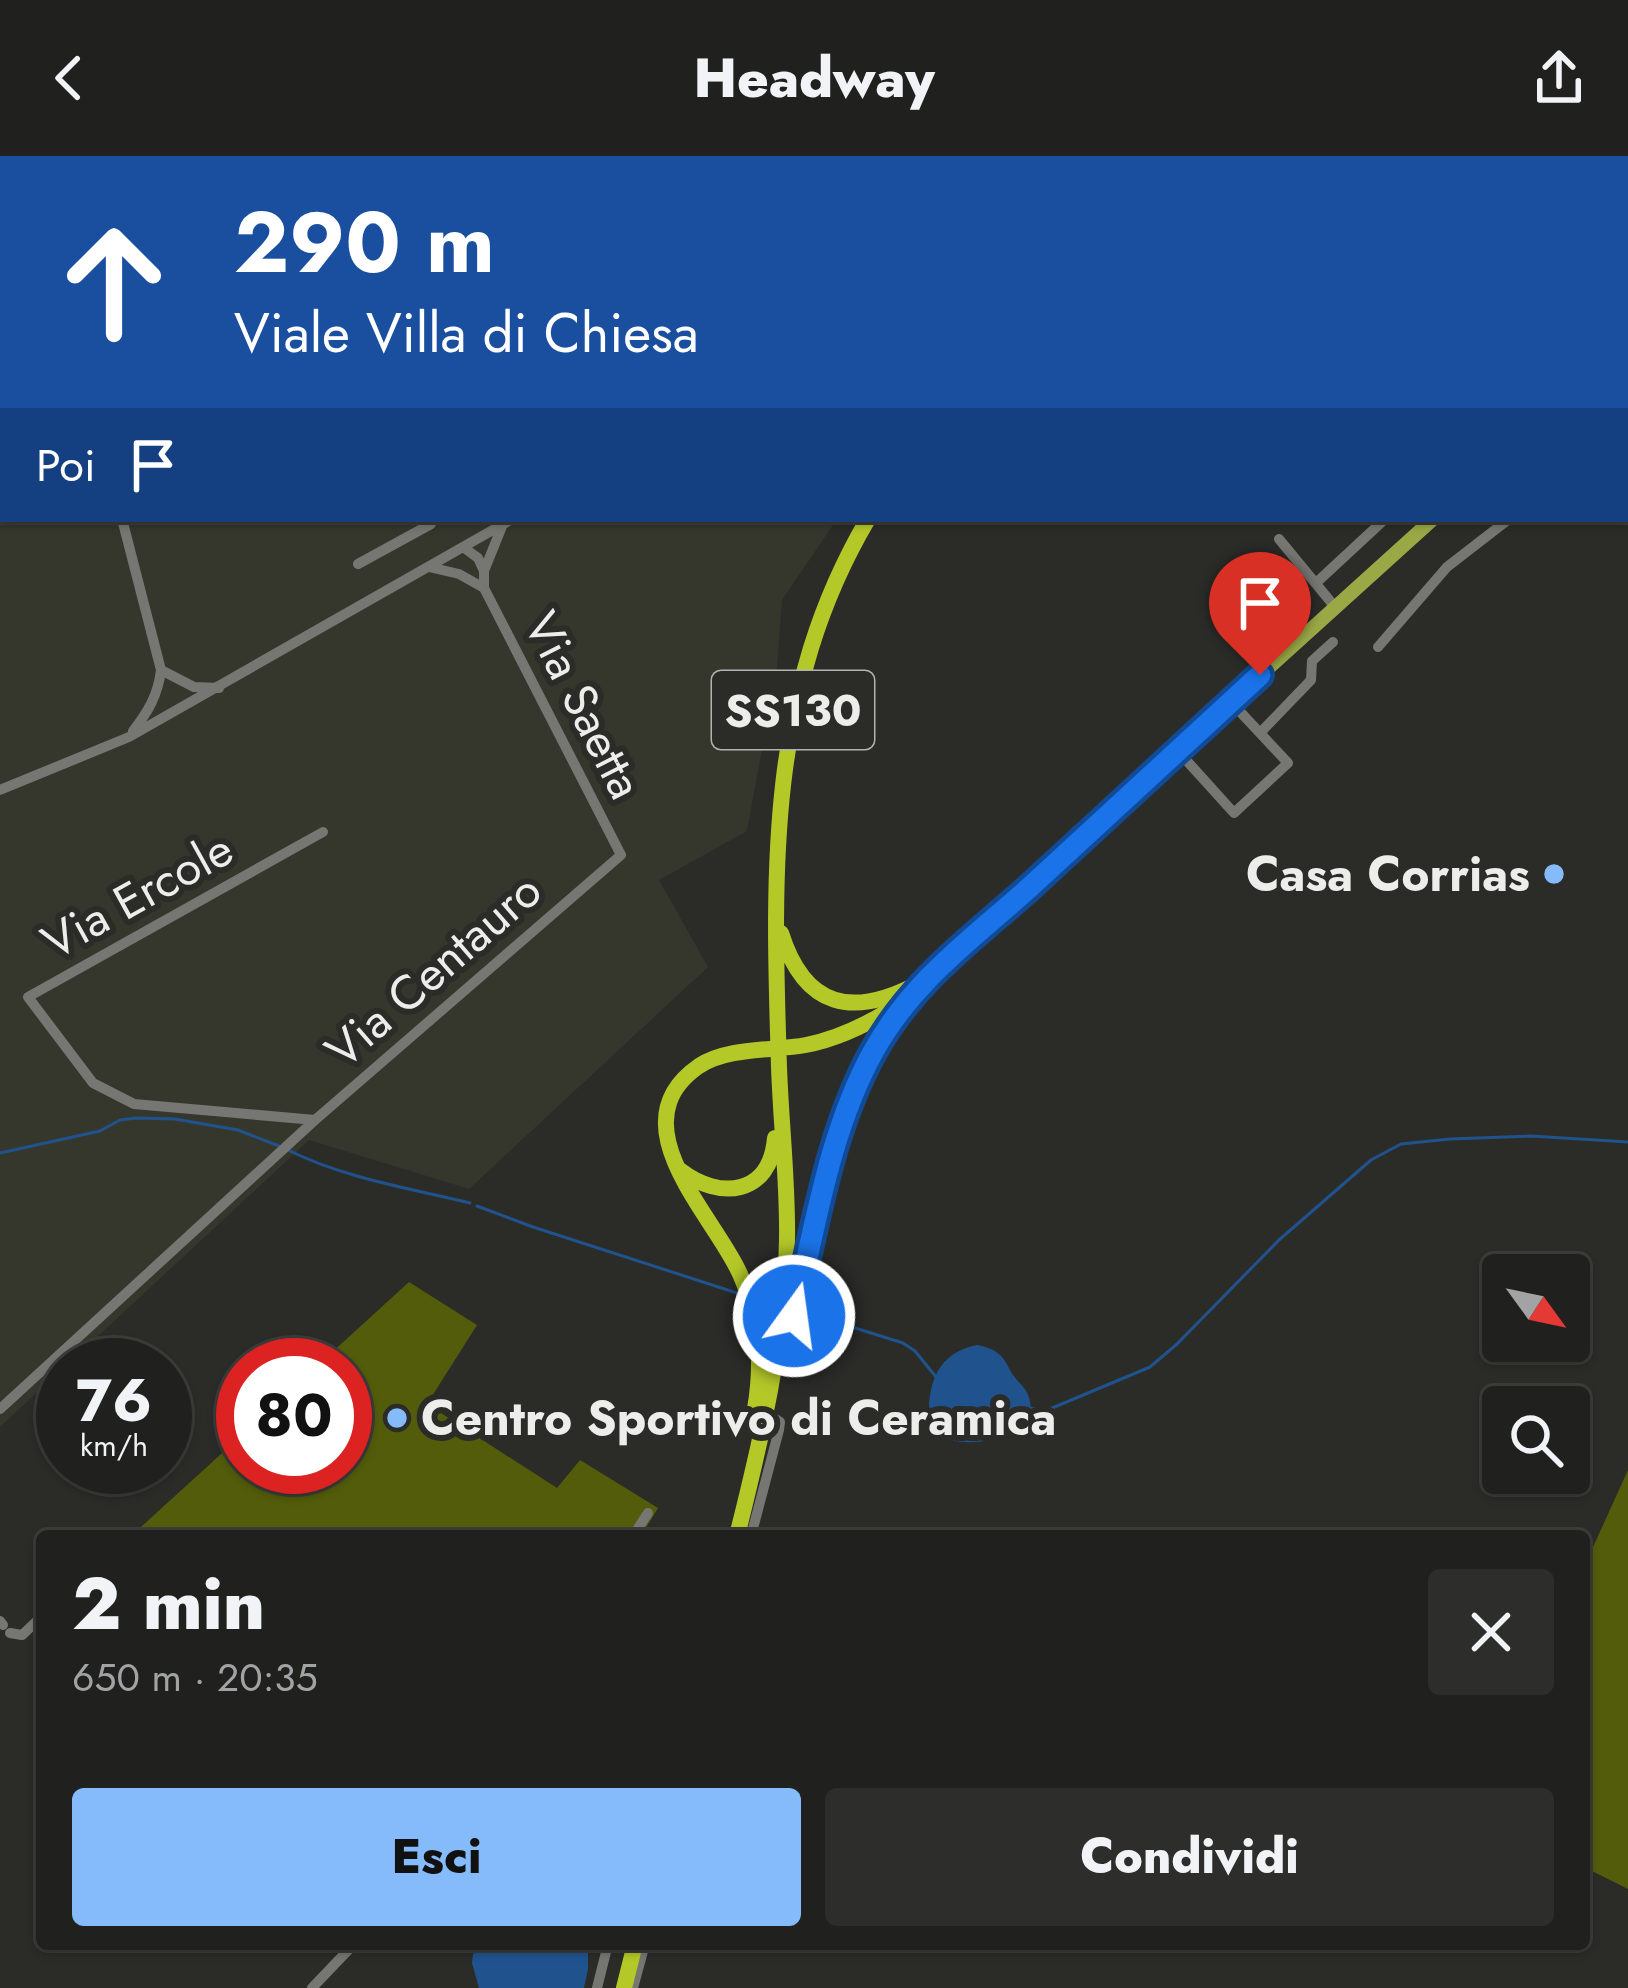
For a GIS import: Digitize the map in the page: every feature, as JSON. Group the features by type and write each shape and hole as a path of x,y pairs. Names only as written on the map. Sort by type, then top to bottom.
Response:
{"highway":[{"name":"SS130","path":"792,1288 778,1032 780,797 794,705 821,613 866,522"},
{"path":"779,941 815,989 829,997 866,1004 923,981"},
{"path":"739,1530 768,1414 792,1288 831,1161 873,1052 923,981"},
{"path":"745,1469 760,1362 751,1302 728,1250 676,1167 666,1119 676,1091 710,1060 808,1045 851,1032 890,1010"},
{"path":"676,1167 701,1184 726,1190 743,1186 764,1171 774,1149 773,1092 779,1064"},
{"path":"745,1505 788,1313"},
{"path":"730,1530 771,1381"},
{"path":"614,1988 624,1950"},
{"path":"624,1988 634,1950"}],"main road":[{"path":"890,1010 1430,522"}],"street":[{"path":"123,522 161,670 147,714 129,737"},
{"path":"358,564 432,522"},
{"path":"0,790 129,737 505,522"},
{"name":"Via Saetta","path":"507,522 484,571 484,588 621,855"},
{"path":"1316,583 1382,522"},
{"path":"1378,647 1448,567 1505,522"},
{"path":"1279,539 1335,608"},
{"name":"Via Saetta","path":"463,547 478,558 484,571"},
{"name":"Via Saetta","path":"463,547 471,579"},
{"name":"Via Saetta","path":"429,568 459,574 484,588"},
{"path":"1260,733 1311,680 1312,661 1333,642"},
{"path":"161,670 194,687 219,688"},
{"path":"175,679 179,710"},
{"path":"158,690 179,710"},
{"path":"1177,751 1234,813 1288,763 1231,702"},
{"name":"Via Ercole","path":"315,1120 134,1104 93,1083 28,997 323,832"},
{"name":"Via Centauro","path":"0,1408 315,1120 621,855"},
{"path":"754,1530 780,1422 768,1414"},
{"path":"637,1530 648,1513"},
{"path":"4,1626 22,1635 36,1622"},
{"path":"312,1988 348,1950"},
{"path":"597,1988 606,1950"},
{"path":"633,1988 643,1950"}],"shaded area":[{"path":"0,522 835,522 782,600 777,666 747,831 659,880 708,967 469,1189 309,1140 96,1338 36,1338 36,1393 0,1427"}],"green space":[{"name":"Centro Sportivo di Ceramica","path":"409,1282 477,1325 427,1404 557,1488 580,1460 658,1508 645,1530 138,1530 177,1494 192,1494 192,1480 216,1459 216,1494 372,1494 372,1338 348,1338"},
{"path":"1628,1470 1628,1889 1590,1870 1590,1554"}],"water":[{"path":"977,1345 1002,1357 1027,1392 1031,1409 1027,1420 1008,1435 980,1442 955,1441 929,1430 931,1388 950,1357"},
{"path":"480,1950 588,1950 584,1988 479,1988 473,1954"}],"waterway":[{"path":"0,1153 100,1131 136,1118 238,1130 279,1146"},
{"path":"1029,1408 1045,1411 1150,1367 1279,1240 1371,1160 1401,1144 1531,1136 1628,1142"},
{"path":"288,1150 354,1175 470,1203"},
{"path":"477,1206 737,1293"},
{"path":"758,1299 777,1305"},
{"path":"804,1312 903,1343 936,1377"}],"place":[{"name":"Casa Corrias","path":"1554,874"},
{"name":"Centro Sportivo di Ceramica","path":"397,1418"}],"route":[{"path":"794,1316 831,1161 850,1103 893,1020 934,970 1260,675"}]}
